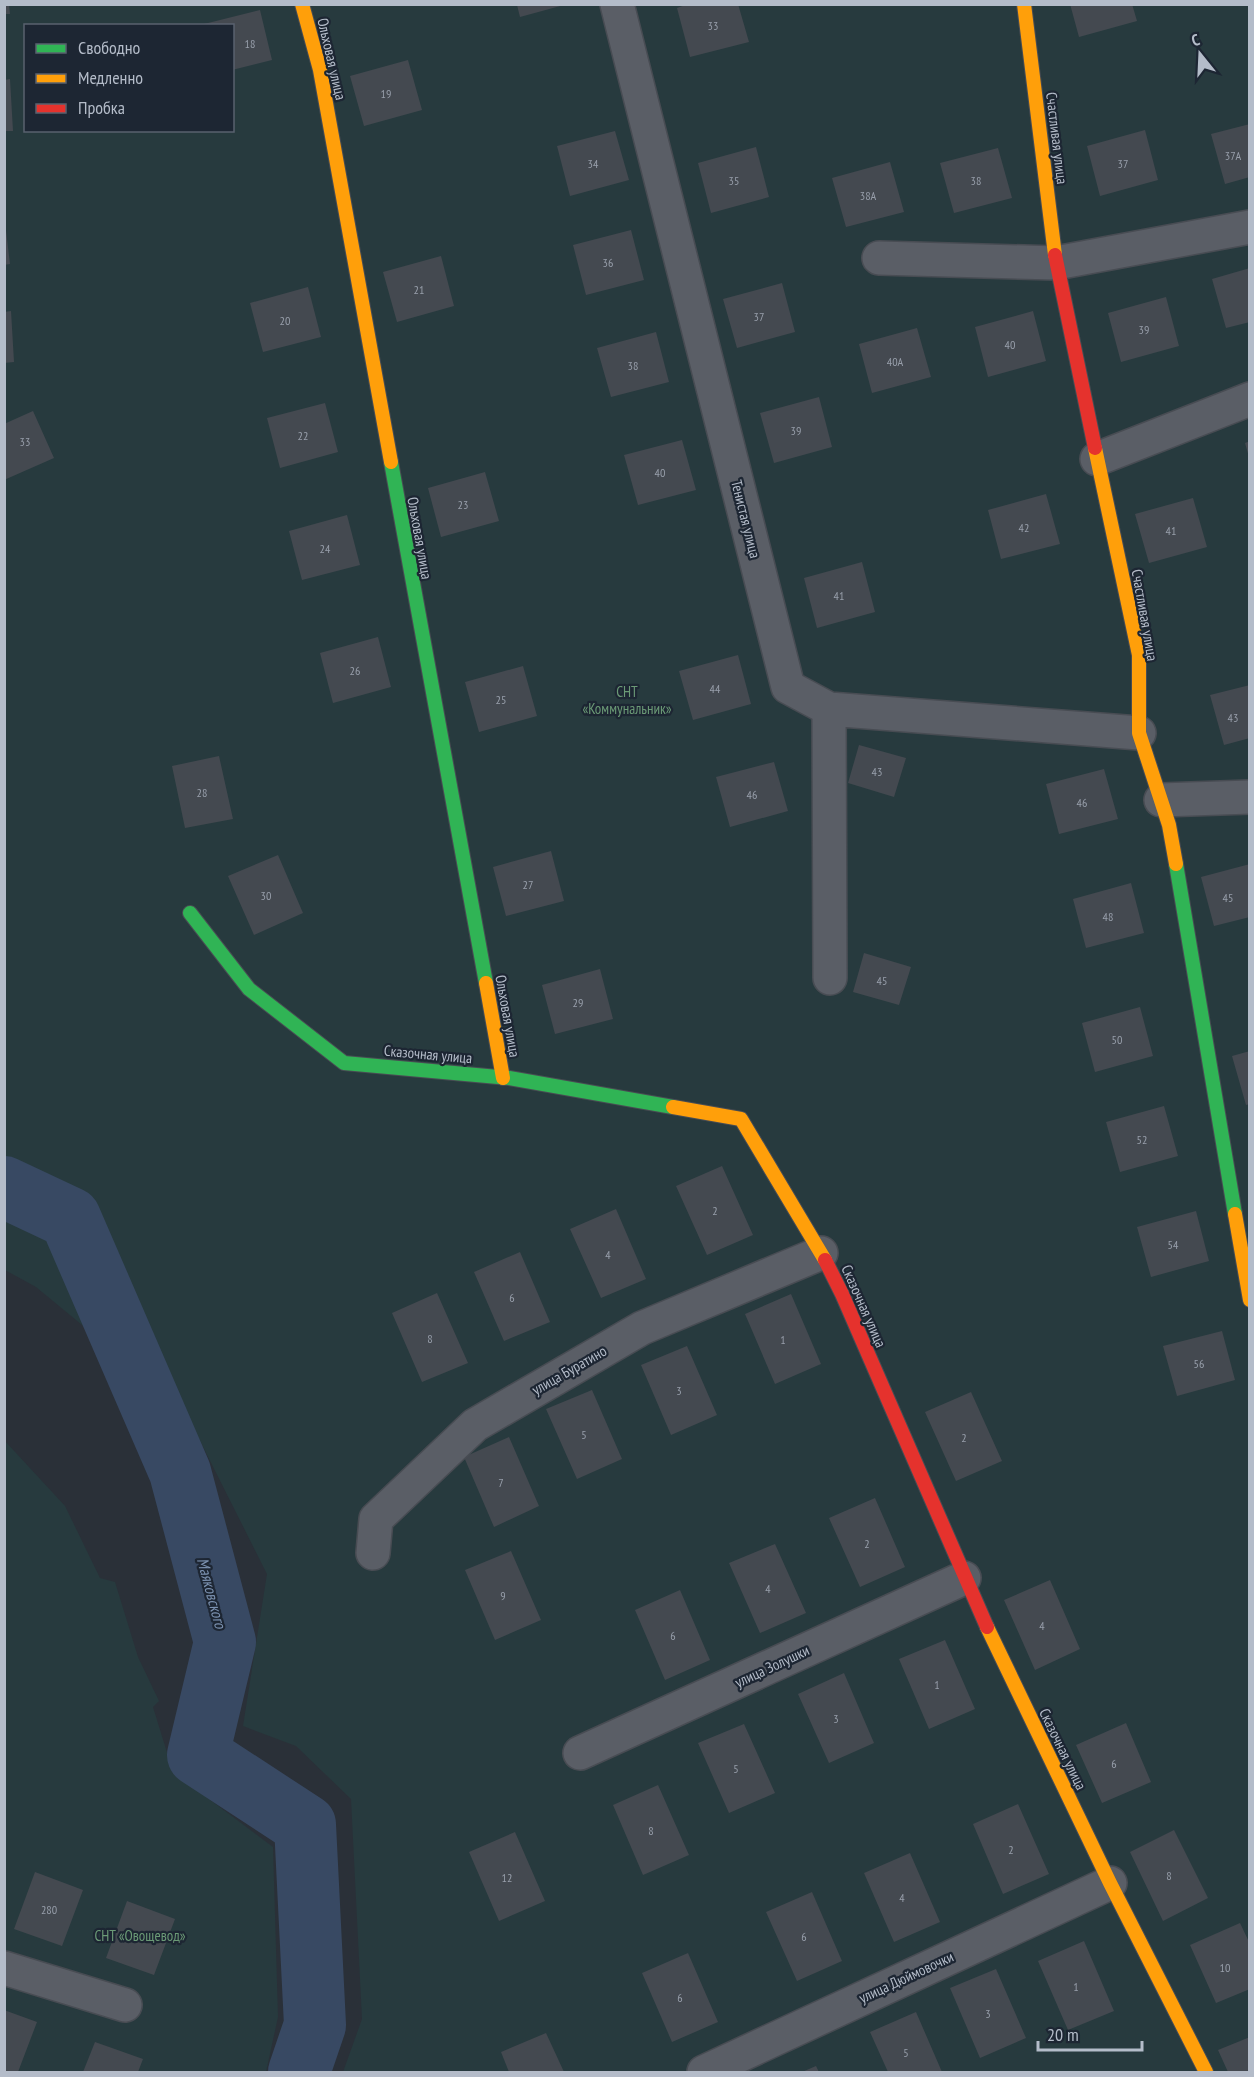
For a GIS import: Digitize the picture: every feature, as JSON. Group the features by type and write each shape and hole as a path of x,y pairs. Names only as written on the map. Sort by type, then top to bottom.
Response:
{"street":[{"name":"Ольховая улица","path":"302,4 320,70 503,1078"},
{"name":"Тенистая улица","path":"617,4 788,687 829,709 1139,733"},
{"name":"Счастливая улица","path":"1024,4 1056,263 1139,655 1139,733 1169,825 1238,1175 1250,1300"},
{"path":"879,258 1056,263 1250,227"},
{"path":"1097,459 1250,399"},
{"path":"829,709 830,978"},
{"path":"1161,800 1250,797"},
{"name":"Сказочная улица","path":"190,913 249,989 344,1063 503,1078 741,1119 821,1253 842,1294 964,1578 1110,1883 1206,2073"},
{"name":"улица Буратино","path":"373,1552 376,1519 476,1425 642,1328 821,1253"},
{"name":"улица Золушки","path":"580,1753 964,1578"},
{"name":"улица Дюймовочки","path":"704,2073 1110,1883"},
{"path":"4,1968 125,2005"}],"green space":[{"name":"СНТ «Коммунальник»","path":"5,5 1249,5 1249,2072 343,2072 362,2019 351,1799 296,1746 243,1726 267,1574 184,1409 36,1287 5,1270"},
{"name":"СНТ «Овощевод»","path":"4,1440 65,1506 100,1578 115,1582 138,1657 159,1701 153,1707 173,1772 273,1847 278,2017 266,2072 5,2072"}],"building":[{"path":"4,4 9,4 10,14 4,14"},
{"path":"688,4 738,4 749,42 690,57 677,8"},
{"path":"1070,4 1132,4 1137,21 1079,37"},
{"path":"517,5 564,5 520,17"},
{"path":"260,10 272,60 234,70 234,24 204,24"},
{"path":"408,60 422,110 364,126 350,76"},
{"path":"10,79 13,131 4,131 4,80"},
{"path":"1250,124 1250,177 1225,184 1211,134"},
{"path":"1145,130 1158,180 1100,196 1087,146"},
{"path":"615,131 629,180 570,196 557,146"},
{"path":"756,147 769,197 711,213 698,163"},
{"path":"998,148 1012,198 954,213 940,163"},
{"path":"890,162 904,212 846,227 832,178"},
{"path":"4,214 10,264 4,265"},
{"path":"631,230 644,280 586,295 573,245"},
{"path":"441,256 454,306 397,322 383,272"},
{"path":"1250,268 1250,322 1226,328 1212,279"},
{"path":"782,283 795,332 737,348 723,299"},
{"path":"308,287 321,337 263,352 250,303"},
{"path":"1166,297 1179,346 1121,362 1108,313"},
{"path":"11,311 14,362 4,363 4,312"},
{"path":"1033,311 1046,361 988,377 975,327"},
{"path":"917,328 931,377 872,393 859,344"},
{"path":"656,332 669,382 611,397 597,348"},
{"path":"819,397 832,447 774,463 760,413"},
{"path":"325,403 338,452 280,468 267,418"},
{"path":"33,411 54,458 4,480 4,424"},
{"path":"682,440 696,490 638,505 624,455"},
{"path":"1250,441 1250,457 1249,457 1245,443"},
{"path":"485,472 499,521 441,537 428,488"},
{"path":"1046,494 1060,544 1001,559 988,510"},
{"path":"1193,498 1207,547 1149,563 1135,514"},
{"path":"347,515 360,565 302,580 289,531"},
{"path":"862,562 875,612 817,628 804,578"},
{"path":"378,637 391,687 333,703 320,653"},
{"path":"738,655 751,704 693,720 679,671"},
{"path":"523,666 537,716 479,732 465,682"},
{"path":"1250,685 1250,738 1224,745 1210,695"},
{"path":"859,745 906,758 894,797 848,783"},
{"path":"219,756 233,819 185,828 172,766"},
{"path":"774,762 788,811 730,827 716,777"},
{"path":"1104,769 1118,819 1059,834 1046,784"},
{"path":"551,851 564,901 506,916 493,867"},
{"path":"278,855 303,913 254,935 228,876"},
{"path":"1250,864 1250,917 1214,926 1201,877"},
{"path":"1131,883 1144,933 1086,948 1073,899"},
{"path":"864,953 911,967 899,1005 853,992"},
{"path":"600,969 613,1019 555,1034 542,985"},
{"path":"1140,1007 1153,1056 1095,1072 1082,1023"},
{"path":"1250,1051 1250,1104 1246,1105 1232,1056"},
{"path":"1164,1106 1178,1156 1120,1172 1106,1122"},
{"path":"722,1166 753,1235 707,1255 676,1186"},
{"path":"616,1209 646,1279 601,1298 570,1229"},
{"path":"1196,1211 1209,1261 1151,1277 1137,1227"},
{"path":"520,1252 550,1322 504,1341 474,1272"},
{"path":"437,1293 468,1363 422,1382 392,1313"},
{"path":"791,1294 821,1364 775,1384 745,1314"},
{"path":"1222,1331 1235,1380 1177,1396 1163,1346"},
{"path":"687,1346 717,1415 671,1435 641,1365"},
{"path":"592,1390 622,1459 577,1479 546,1409"},
{"path":"971,1392 1002,1461 956,1481 925,1412"},
{"path":"509,1437 539,1506 494,1527 464,1457"},
{"path":"875,1498 905,1567 860,1587 829,1518"},
{"path":"775,1544 806,1613 760,1633 729,1563"},
{"path":"511,1551 541,1620 495,1640 465,1570"},
{"path":"1050,1580 1080,1649 1035,1670 1004,1600"},
{"path":"680,1590 710,1660 665,1680 635,1610"},
{"path":"945,1640 975,1709 929,1729 899,1659"},
{"path":"844,1673 874,1743 829,1763 798,1694"},
{"path":"1126,1723 1151,1782 1102,1803 1076,1745"},
{"path":"744,1724 775,1793 729,1813 698,1743"},
{"path":"658,1785 689,1855 643,1875 613,1805"},
{"path":"1018,1804 1049,1874 1003,1894 973,1824"},
{"path":"1174,1830 1208,1898 1163,1921 1130,1852"},
{"path":"515,1832 545,1901 499,1921 469,1852"},
{"path":"910,1853 940,1922 894,1942 864,1873"},
{"path":"35,1872 83,1890 62,1946 14,1929"},
{"path":"812,1892 842,1961 797,1981 766,1912"},
{"path":"127,1901 175,1919 154,1975 106,1958"},
{"path":"1240,1923 1250,1944 1250,1989 1216,2003 1190,1945"},
{"path":"1084,1941 1114,2011 1068,2030 1038,1961"},
{"path":"688,1953 718,2022 672,2042 642,1973"},
{"path":"996,1969 1026,2038 980,2058 950,1988"},
{"path":"4,2010 37,2022 18,2072 4,2072"},
{"path":"916,2012 942,2072 888,2072 870,2032"},
{"path":"546,2033 564,2072 509,2072 501,2052"},
{"path":"1250,2037 1250,2072 1228,2072 1218,2050"},
{"path":"95,2042 143,2059 138,2072 83,2072"},
{"path":"816,2066 819,2072 802,2072"}],"waterway":[{"name":"Маяковского","path":"4,1187 70,1218 180,1472 225,1642 198,1755 305,1825 315,2025 299,2072"}],"traffic: fast":[{"path":"391,462 486,983"},
{"path":"1176,864 1235,1214"},
{"path":"190,913 249,989 344,1063 509,1078 673,1107"}],"traffic: slow":[{"path":"302,4 320,70 391,462"},
{"path":"1024,4 1055,255"},
{"path":"1095,448 1139,655 1139,733 1169,825 1176,864"},
{"path":"486,983 503,1078"},
{"path":"673,1107 741,1119 825,1260"},
{"path":"1235,1214 1250,1300"},
{"path":"987,1627 1110,1883 1206,2072"}],"traffic: jam":[{"path":"1055,255 1095,448"},
{"path":"825,1260 842,1294 987,1627"}]}
